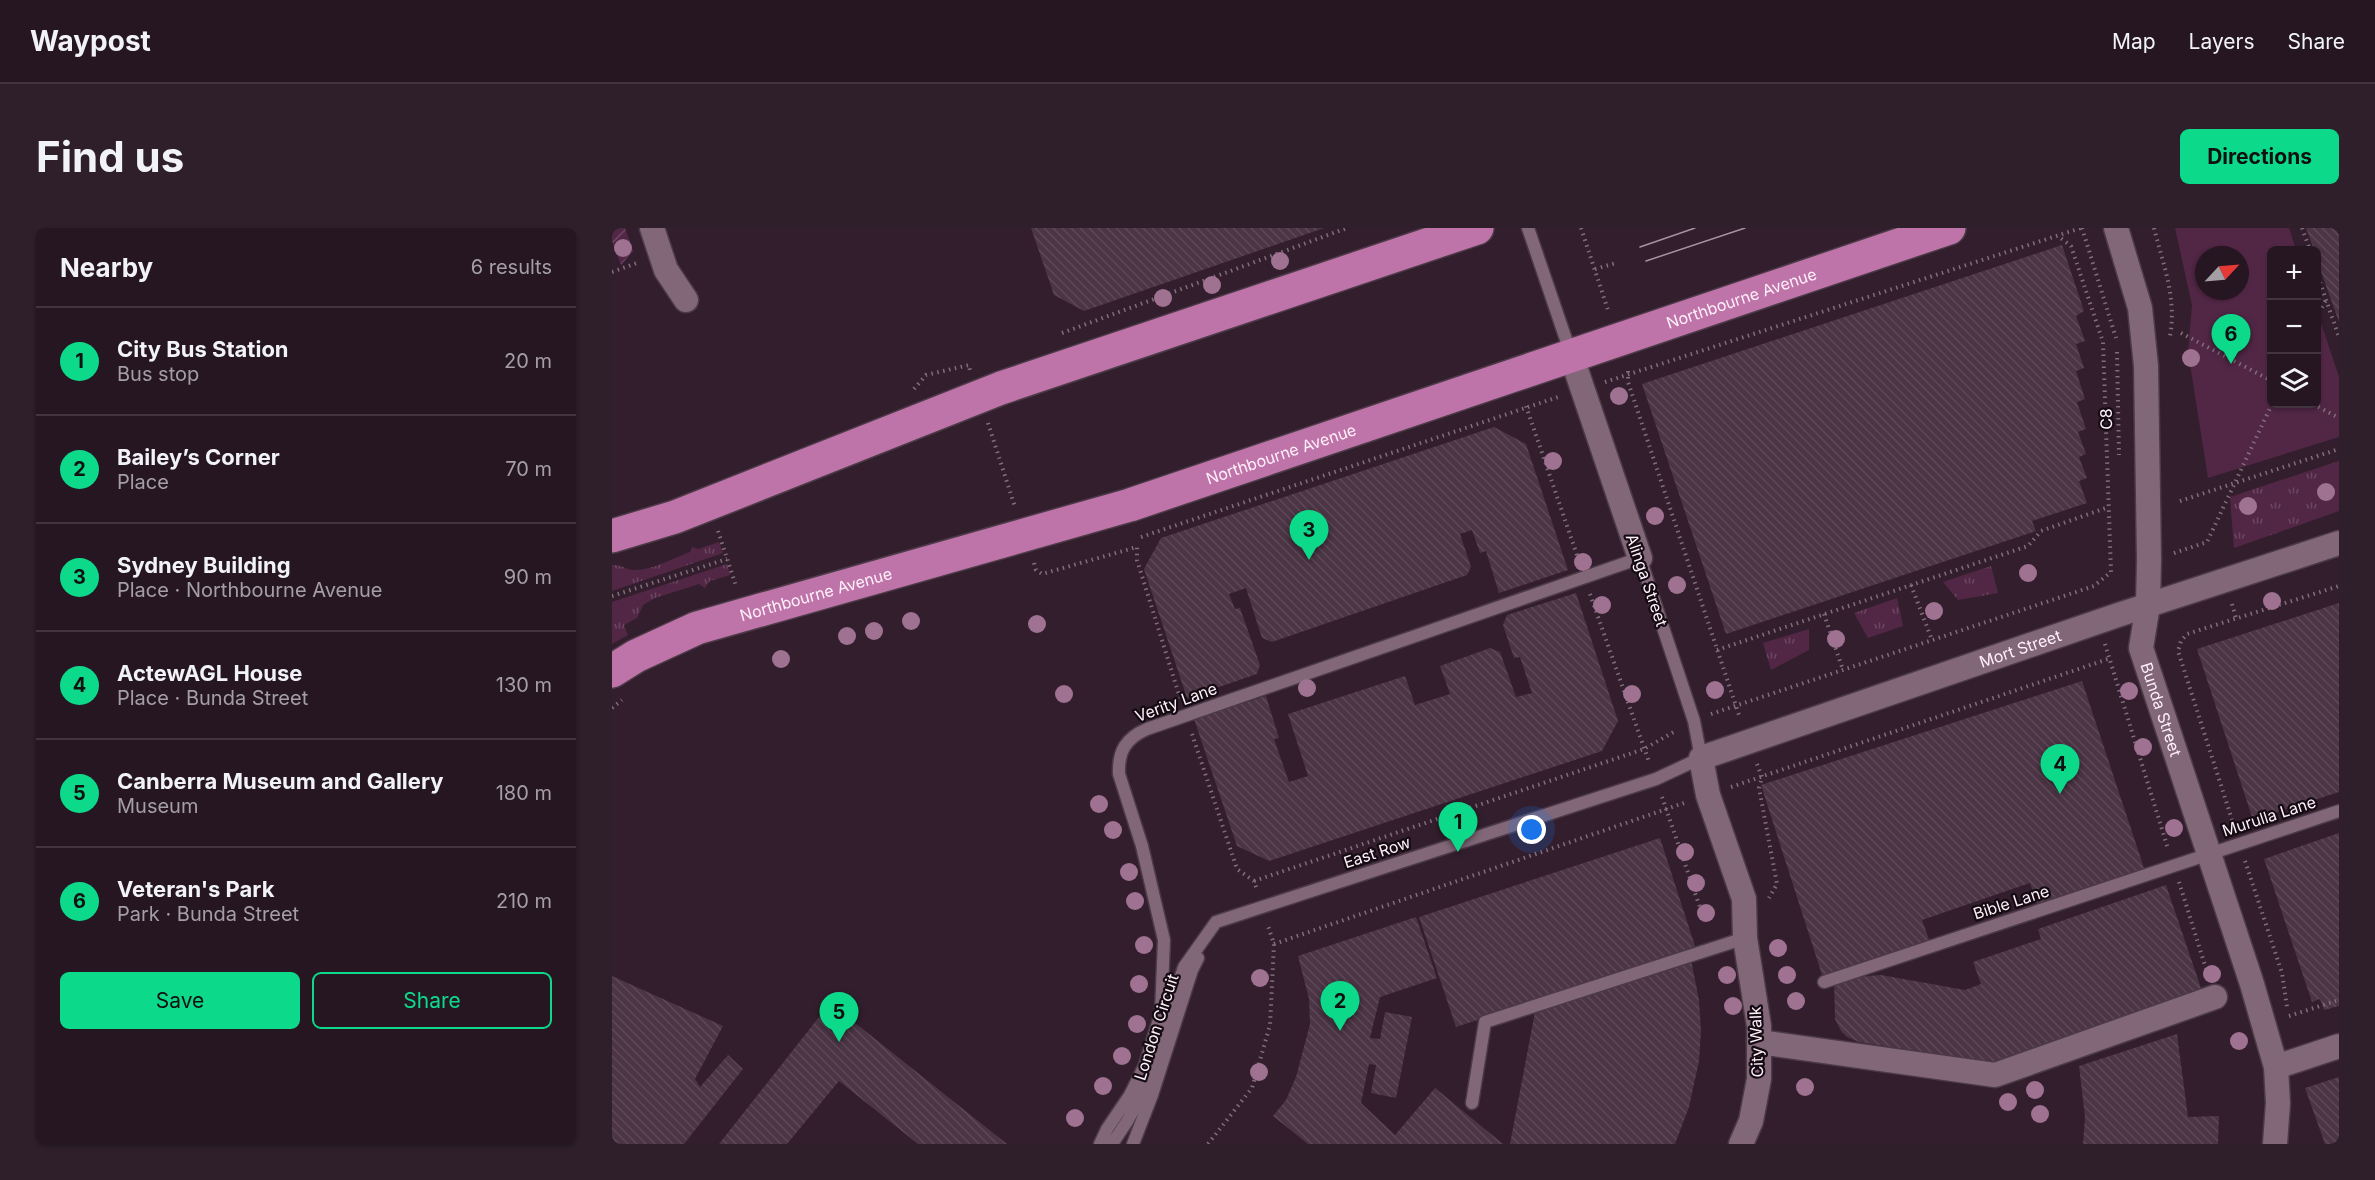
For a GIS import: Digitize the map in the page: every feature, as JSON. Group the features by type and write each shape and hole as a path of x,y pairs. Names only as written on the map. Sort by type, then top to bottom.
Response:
{"highway":[{"path":"612,536 675,517 979,397 1073,363 1477,228"},
{"name":"Northbourne Avenue","path":"617,665 659,644 706,625 1130,505 1949,228"}],"street":[{"path":"652,228 666,270 686,300"},
{"name":"Bunda Street","path":"2116,228 2136,289 2145,344 2149,560 2148,605 2141,648 2252,984 2276,1067 2278,1103 2275,1144"},
{"name":"Alinga Street","path":"1571,355 1640,558"},
{"name":"Mort Street","path":"1701,758 2148,605 2339,543"},
{"name":"Alinga Street","path":"1701,758 1708,795 1744,899 1745,938"},
{"name":"City Walk","path":"1741,1144 1751,1121 1758,1079 1759,1042 1745,938"},
{"path":"1759,1042 1995,1075 2215,997"},
{"path":"2276,1067 2339,1046"}],"lane":[{"name":"Alinga Street","path":"1528,228 1571,355"},
{"name":"Alinga Street","path":"1640,558 1694,721 1701,758"},
{"name":"Verity Lane","path":"1100,1144 1130,1095 1144,1065 1161,1013 1164,940 1142,846 1119,774 1118,762 1127,742 1136,734 1186,715 1640,558"},
{"name":"East Row","path":"1216,922 1656,779 1701,758"},
{"name":"Murulla Lane","path":"2209,854 2339,811"},
{"name":"Bible Lane","path":"1824,982 2209,854"},
{"name":"London Circuit","path":"1112,1144 1143,1092 1184,967 1216,922"},
{"name":"London Circuit","path":"1133,1144 1152,1095 1192,970 1216,922"},
{"path":"1472,1103 1485,1022 1745,938"}],"path":[{"path":"1062,333 1347,228"},
{"path":"1581,228 1611,319"},
{"path":"1612,379 2082,228 2116,340"},
{"path":"2302,228 2309,246"},
{"path":"1254,881 1644,748 1694,721 1736,706 2094,586 2111,572 2103,342 2071,246 2058,236"},
{"path":"612,272 641,261"},
{"path":"1595,269 1616,262"},
{"path":"2321,285 2339,337"},
{"path":"2321,308 2326,299"},
{"path":"2181,333 2267,379"},
{"name":"C8","path":"2117,351 2120,465"},
{"path":"1626,364 1629,373 1628,382 1717,650 1762,777 1759,788 1777,884 1745,938"},
{"path":"969,365 1036,570 1042,574 1137,547 1137,560 1237,869 1254,881 1274,944 1270,1024 1252,1088 1208,1144"},
{"path":"1141,537 1544,401"},
{"path":"2207,542 2270,408"},
{"path":"2320,408 2339,418"},
{"path":"2180,501 2339,448"},
{"path":"1717,650 2028,546 2041,531 2109,507"},
{"path":"612,596 727,559"},
{"path":"1911,585 1932,640"},
{"path":"2236,618 2339,586"},
{"path":"1824,614 1843,670"},
{"path":"1274,944 2108,659 2215,997"},
{"path":"1656,779 1705,922"},
{"path":"2289,1016 2339,1000"}],"green space":[{"path":"612,228 625,228 633,251 621,265 612,241"},
{"path":"2175,228 2289,228 2295,246 2267,246 2267,408 2321,408 2321,323 2339,377 2339,437 2208,478 2188,351 2192,305"},
{"path":"2339,461 2339,511 2234,548 2230,497"},
{"path":"719,542 723,553 612,591 612,565 632,570 649,568 690,552 692,547 698,549"},
{"path":"727,564 730,575 710,581 705,588 699,584 655,598 643,605 637,618 624,625 628,635 612,644 612,602"},
{"path":"1991,566 1998,593 1958,600 1943,582"},
{"path":"1897,598 1903,626 1868,638 1854,613"},
{"path":"1809,629 1809,650 1771,670 1763,643"}],"building":[{"path":"1031,228 1324,228 1084,311 1054,295"},
{"path":"2306,228 2339,228 2339,322 2321,272 2321,246 2313,246"},
{"path":"2062,245 2084,311 2076,316 2085,341 2076,344 2084,368 2076,371 2085,399 2077,402 2086,429 2078,432 2086,454 2079,457 2087,478 2079,481 2087,503 2032,521 2036,531 1726,634 1642,384"},
{"path":"1494,427 1526,444 1568,570 1499,593 1486,551 1480,553 1472,530 1460,534 1471,567 1467,575 1272,642 1262,638 1246,588 1229,594 1235,609 1240,608 1260,665 1257,674 1187,698 1144,569 1161,538"},
{"path":"1576,593 1618,721 1602,751 1269,861 1237,846 1194,719 1266,696 1279,738 1274,739 1289,782 1308,776 1288,714 1405,676 1415,705 1450,694 1440,666 1490,648 1500,652 1516,697 1532,693 1520,657 1514,658 1503,625 1507,615"},
{"path":"2339,603 2339,792 2253,820 2197,649"},
{"path":"2082,681 2145,871 2038,907 2030,883 1922,920 1930,942 1857,977 1881,975 1965,990 1981,984 1973,962 2041,939 2038,929 2166,885 2202,991 1995,1063 1859,1042 1847,1037 1835,1019 1834,974 1823,978 1761,785"},
{"path":"2339,833 2339,1006 2324,1010 2320,999 2312,1002 2264,859"},
{"path":"1660,838 1696,949 1456,1027 1419,917"},
{"path":"1416,917 1437,978 1380,997 1370,1038 1380,1039 1385,1012 1412,1017 1396,1098 1371,1093 1376,1065 1369,1064 1361,1103 1395,1135 1435,1088 1503,1144 1308,1144 1273,1116 1286,1100 1296,1077 1310,1024 1309,999 1298,956"},
{"path":"1691,960 1699,1000 1701,1031 1699,1061 1689,1107 1675,1144 1510,1144 1535,1012"},
{"path":"612,976 723,1026 695,1079 700,1087 728,1055 743,1069 684,1144 612,1144"},
{"path":"830,1003 1007,1144 918,1144 839,1081 787,1144 719,1144"},
{"path":"2177,1034 2188,1117 2219,1116 2218,1144 2083,1144 2085,1117 2079,1066"},
{"path":"2339,1077 2339,1144 2325,1144 2305,1088"}],"tram line":[{"path":"1640,247 1695,228"},
{"path":"1646,261 1745,228"}],"place":[{"name":"Veteran's Park","path":"2231,364"},
{"name":"Sydney Building","path":"1309,560"},
{"name":"ActewAGL House","path":"2060,794"},
{"name":"City Bus Station","path":"1458,852"},
{"name":"Bailey’s Corner","path":"1340,1031"},
{"name":"Canberra Museum and Gallery","path":"839,1042"}]}
